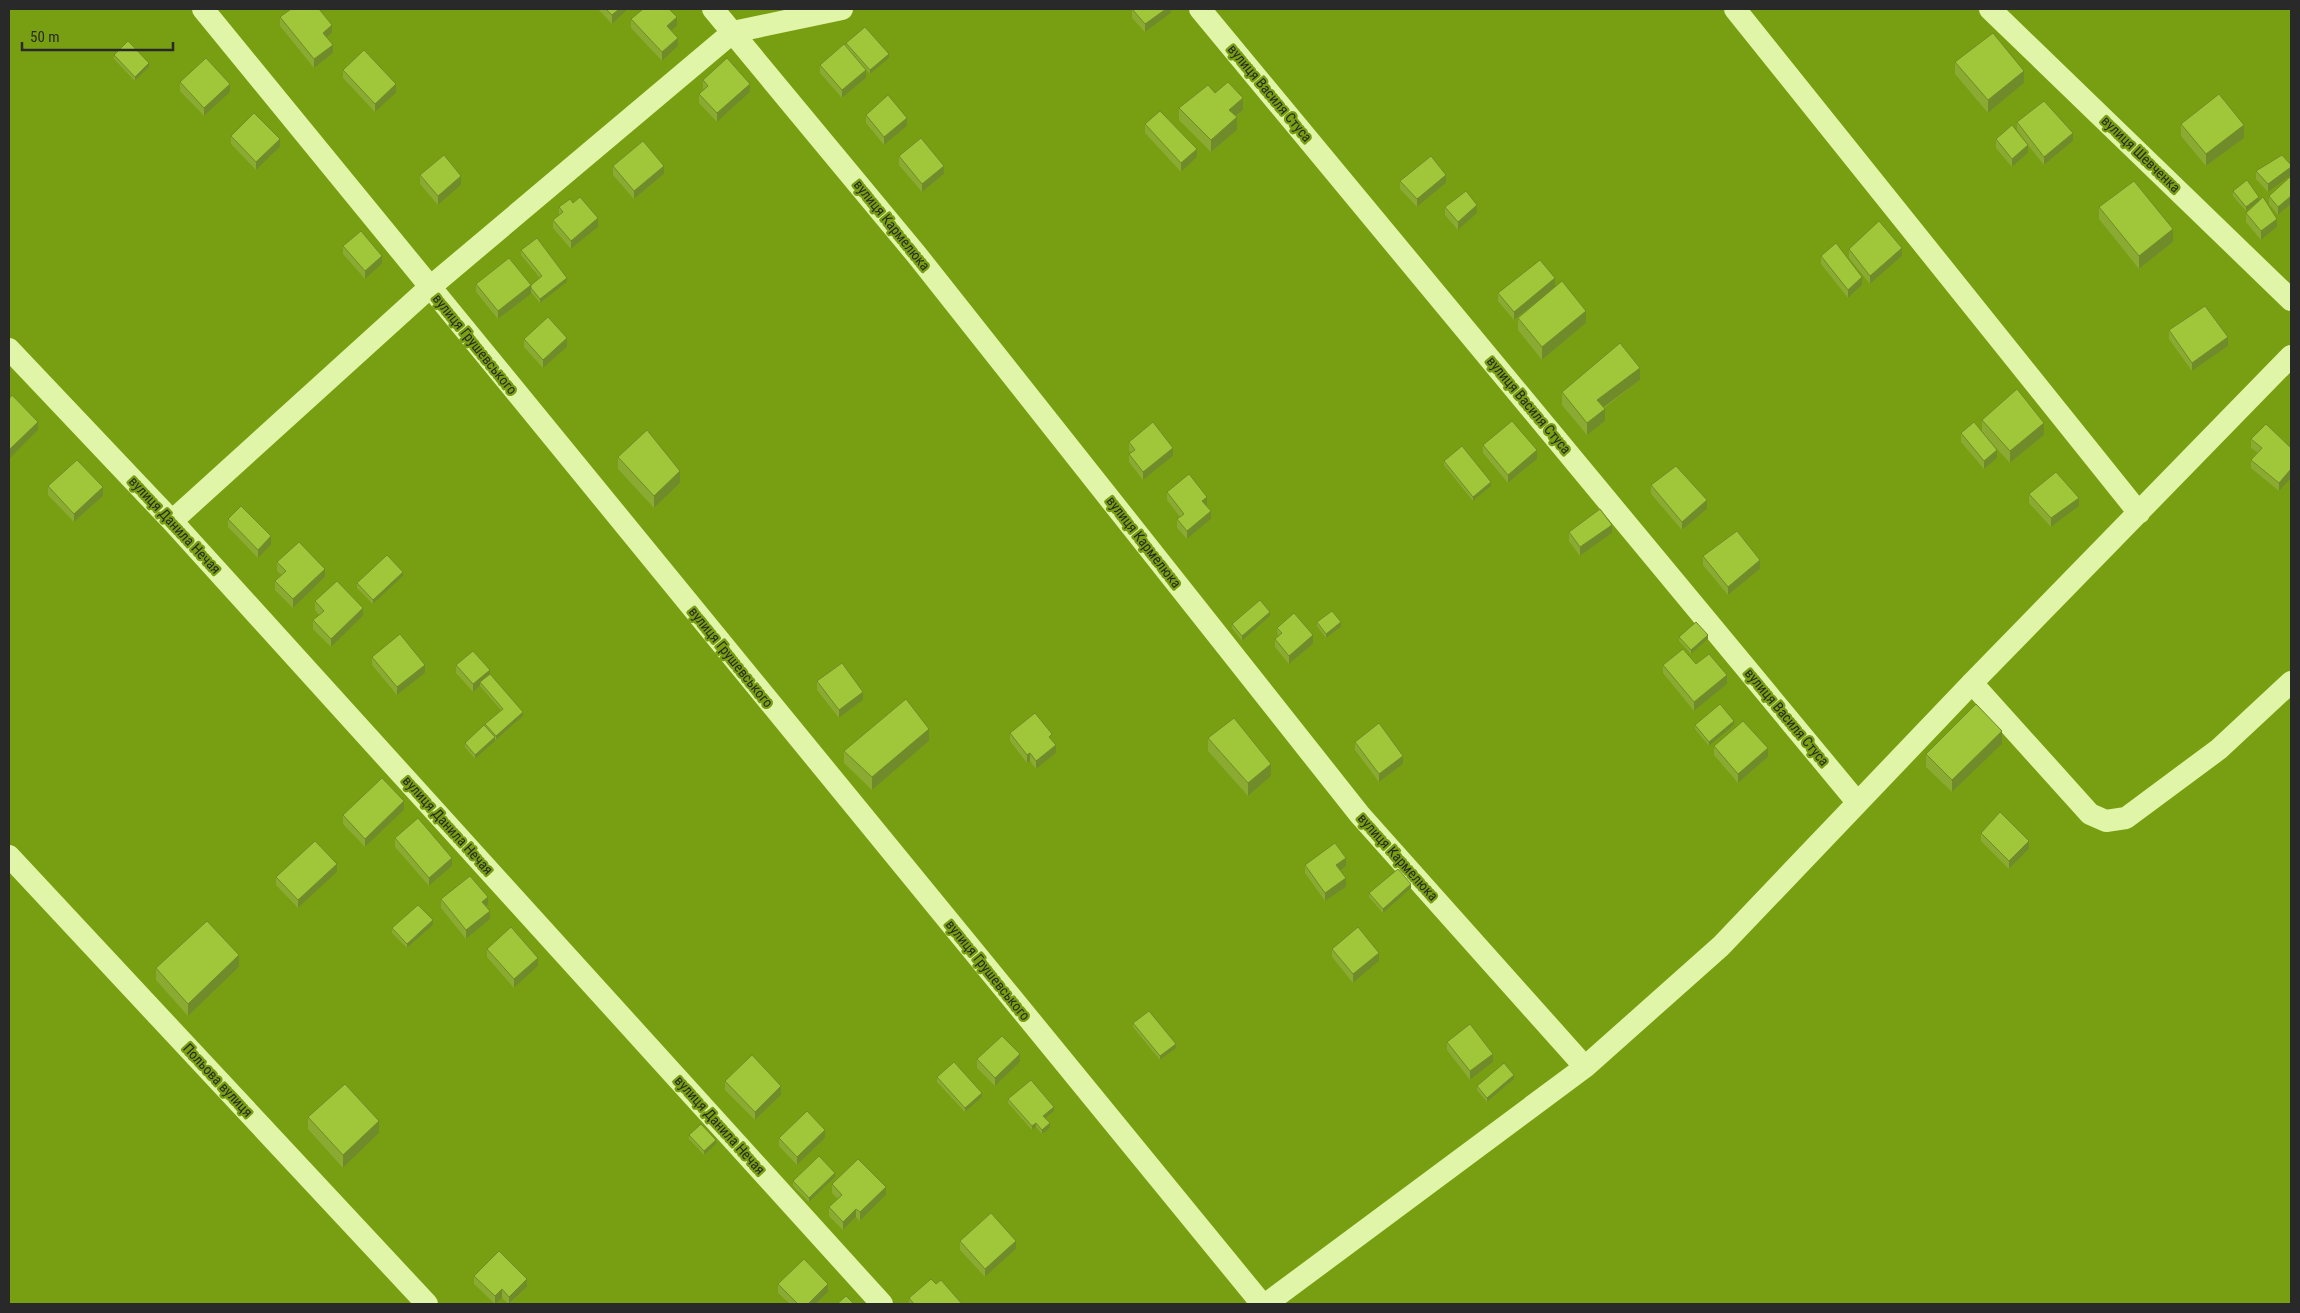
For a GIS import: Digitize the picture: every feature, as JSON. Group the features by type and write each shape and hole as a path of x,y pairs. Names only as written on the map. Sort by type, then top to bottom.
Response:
{"street":[{"name":"вулиця Грушевського","path":"203,9 429,288 1262,1304"},
{"name":"вулиця Кармелюка","path":"713,9 916,254 1360,815 1585,1067"},
{"path":"172,521 429,288 733,32 842,9"},
{"name":"вулиця Василя Стуса","path":"1200,9 1857,802"},
{"path":"1735,9 2138,513"},
{"name":"вулиця Шевченка","path":"1990,9 2291,300"},
{"name":"вулиця Данила Нечая","path":"9,350 172,521 882,1304"},
{"path":"1266,1304 1585,1067 1721,946 1857,802 2291,356"},
{"path":"1972,683 2090,814 2106,821 2126,818 2219,749 2291,682"},
{"name":"Польова вулиця","path":"9,856 428,1304"}],"building":[{"path":"291,9 319,9 332,25 323,33 333,45 314,59 280,17"},
{"path":"606,9 619,9 612,15"},
{"path":"643,9 669,9 677,17 667,26 678,38 662,52 631,19"},
{"path":"1132,9 1166,9 1145,24"},
{"path":"865,27 889,54 870,70 846,43"},
{"path":"1993,33 2024,71 1988,100 1955,62"},
{"path":"128,41 149,63 135,77 114,55"},
{"path":"844,44 866,70 842,90 820,65"},
{"path":"364,50 396,84 375,104 343,70"},
{"path":"206,58 230,84 204,108 180,82"},
{"path":"727,58 750,84 717,113 699,94 708,86 703,80"},
{"path":"1228,82 1243,98 1229,110 1237,117 1211,140 1179,108 1208,85 1215,93"},
{"path":"2219,94 2244,125 2206,154 2181,124"},
{"path":"888,95 907,118 884,137 866,115"},
{"path":"2044,101 2073,133 2044,157 2017,122"},
{"path":"1160,111 1197,149 1181,163 1145,124"},
{"path":"254,113 280,139 256,162 231,136"},
{"path":"2012,125 2028,145 2012,159 1996,139"},
{"path":"921,138 944,166 922,184 899,156"},
{"path":"643,141 664,166 634,191 613,166"},
{"path":"444,155 461,176 438,196 420,175"},
{"path":"2282,155 2291,167 2268,184 2256,171"},
{"path":"1431,156 1446,175 1417,199 1400,181"},
{"path":"2291,176 2291,196 2278,207 2269,196"},
{"path":"2247,180 2259,197 2246,207 2233,191"},
{"path":"2134,181 2173,229 2139,256 2099,207"},
{"path":"1466,191 1477,205 1458,222 1445,207"},
{"path":"580,197 598,218 571,241 553,220 563,212 559,207 570,199 573,203"},
{"path":"2263,197 2277,219 2261,231 2246,213"},
{"path":"1879,221 1902,248 1870,276 1849,249"},
{"path":"361,231 382,256 365,271 343,246"},
{"path":"537,238 567,278 540,299 531,288 531,285 542,276 521,250"},
{"path":"1836,243 1862,277 1848,290 1821,256"},
{"path":"509,258 531,285 498,311 476,284"},
{"path":"1540,260 1555,278 1514,312 1498,293"},
{"path":"1562,281 1586,311 1542,347 1518,318"},
{"path":"2205,306 2228,337 2192,363 2169,330"},
{"path":"548,317 567,338 543,360 524,339"},
{"path":"1620,343 1640,368 1597,400 1605,409 1587,423 1562,392"},
{"path":"2017,389 2044,423 2010,451 1982,420"},
{"path":"12,395 38,422 9,450 9,399"},
{"path":"1512,421 1537,450 1508,475 1483,445"},
{"path":"1153,422 1173,448 1143,472 1129,454 1135,450 1129,442"},
{"path":"1974,422 1997,450 1984,461 1961,433"},
{"path":"2266,424 2291,448 2291,469 2279,483 2251,460 2262,448 2251,439"},
{"path":"647,430 680,471 654,496 618,457"},
{"path":"1462,446 1491,482 1473,497 1444,461"},
{"path":"77,460 103,487 74,514 48,486"},
{"path":"1676,466 1707,500 1682,522 1651,485"},
{"path":"2056,472 2079,498 2051,518 2029,494"},
{"path":"1189,474 1207,497 1202,501 1211,511 1187,531 1177,519 1184,514 1167,492"},
{"path":"241,506 271,536 258,550 228,519"},
{"path":"1600,509 1612,525 1580,547 1569,532"},
{"path":"1737,531 1760,560 1728,587 1703,556"},
{"path":"299,542 325,569 293,599 275,581 286,571 277,562"},
{"path":"387,555 403,572 373,600 357,583"},
{"path":"337,581 363,608 331,639 313,620 324,611 315,601"},
{"path":"1260,600 1270,612 1242,636 1232,624"},
{"path":"1332,611 1341,622 1326,634 1317,622"},
{"path":"1294,613 1313,635 1289,656 1275,639 1282,633 1277,628"},
{"path":"1696,622 1708,635 1691,650 1679,637"},
{"path":"400,634 425,665 397,687 372,657"},
{"path":"1683,649 1696,664 1709,654 1727,675 1694,702 1663,665"},
{"path":"473,651 490,670 473,684 456,665"},
{"path":"842,663 863,692 839,710 817,681"},
{"path":"490,674 523,712 496,736 485,724 503,709 480,682"},
{"path":"906,699 929,729 872,777 844,751"},
{"path":"1720,704 1734,721 1709,742 1695,725"},
{"path":"1976,704 2002,731 1952,780 1926,754"},
{"path":"1035,713 1052,734 1049,737 1056,745 1036,761 1030,753 1027,755 1010,733"},
{"path":"1234,718 1271,764 1248,783 1208,738"},
{"path":"1743,721 1768,748 1738,774 1714,746"},
{"path":"1379,723 1403,756 1379,774 1355,742"},
{"path":"484,725 495,737 475,755 465,743"},
{"path":"382,778 404,801 365,839 343,815"},
{"path":"2000,812 2029,841 2009,861 1981,833"},
{"path":"418,818 452,858 429,878 395,838"},
{"path":"315,841 337,864 298,900 276,877"},
{"path":"1335,843 1346,858 1336,865 1346,878 1325,893 1305,865"},
{"path":"1398,869 1411,884 1383,909 1369,893"},
{"path":"470,876 488,897 482,902 490,911 466,930 441,899"},
{"path":"418,905 433,920 407,944 392,928"},
{"path":"207,921 239,955 188,1004 156,968"},
{"path":"511,927 538,958 514,979 487,949"},
{"path":"1358,927 1379,953 1353,974 1332,949"},
{"path":"1149,1011 1176,1044 1160,1056 1133,1023"},
{"path":"1470,1024 1493,1054 1470,1071 1447,1042"},
{"path":"1002,1036 1020,1054 995,1078 977,1059"},
{"path":"752,1055 781,1086 755,1112 725,1081"},
{"path":"954,1062 982,1093 965,1108 937,1077"},
{"path":"1504,1063 1514,1075 1487,1098 1477,1086"},
{"path":"1031,1080 1054,1107 1043,1116 1050,1123 1042,1130 1036,1123 1032,1126 1008,1099"},
{"path":"345,1084 379,1121 343,1155 308,1117"},
{"path":"807,1111 825,1130 797,1157 779,1138"},
{"path":"701,1124 716,1140 704,1151 689,1135"},
{"path":"819,1156 835,1173 809,1198 793,1181"},
{"path":"858,1159 886,1187 860,1212 856,1209 843,1222 829,1207 842,1195 832,1184"},
{"path":"991,1213 1016,1241 985,1269 960,1241"},
{"path":"499,1251 527,1279 509,1297 502,1289 495,1296 474,1276"},
{"path":"804,1259 828,1284 808,1304 798,1304 778,1284"},
{"path":"931,1279 936,1284 941,1280 962,1304 914,1304 909,1298"},
{"path":"846,1296 854,1304 837,1304"}]}
